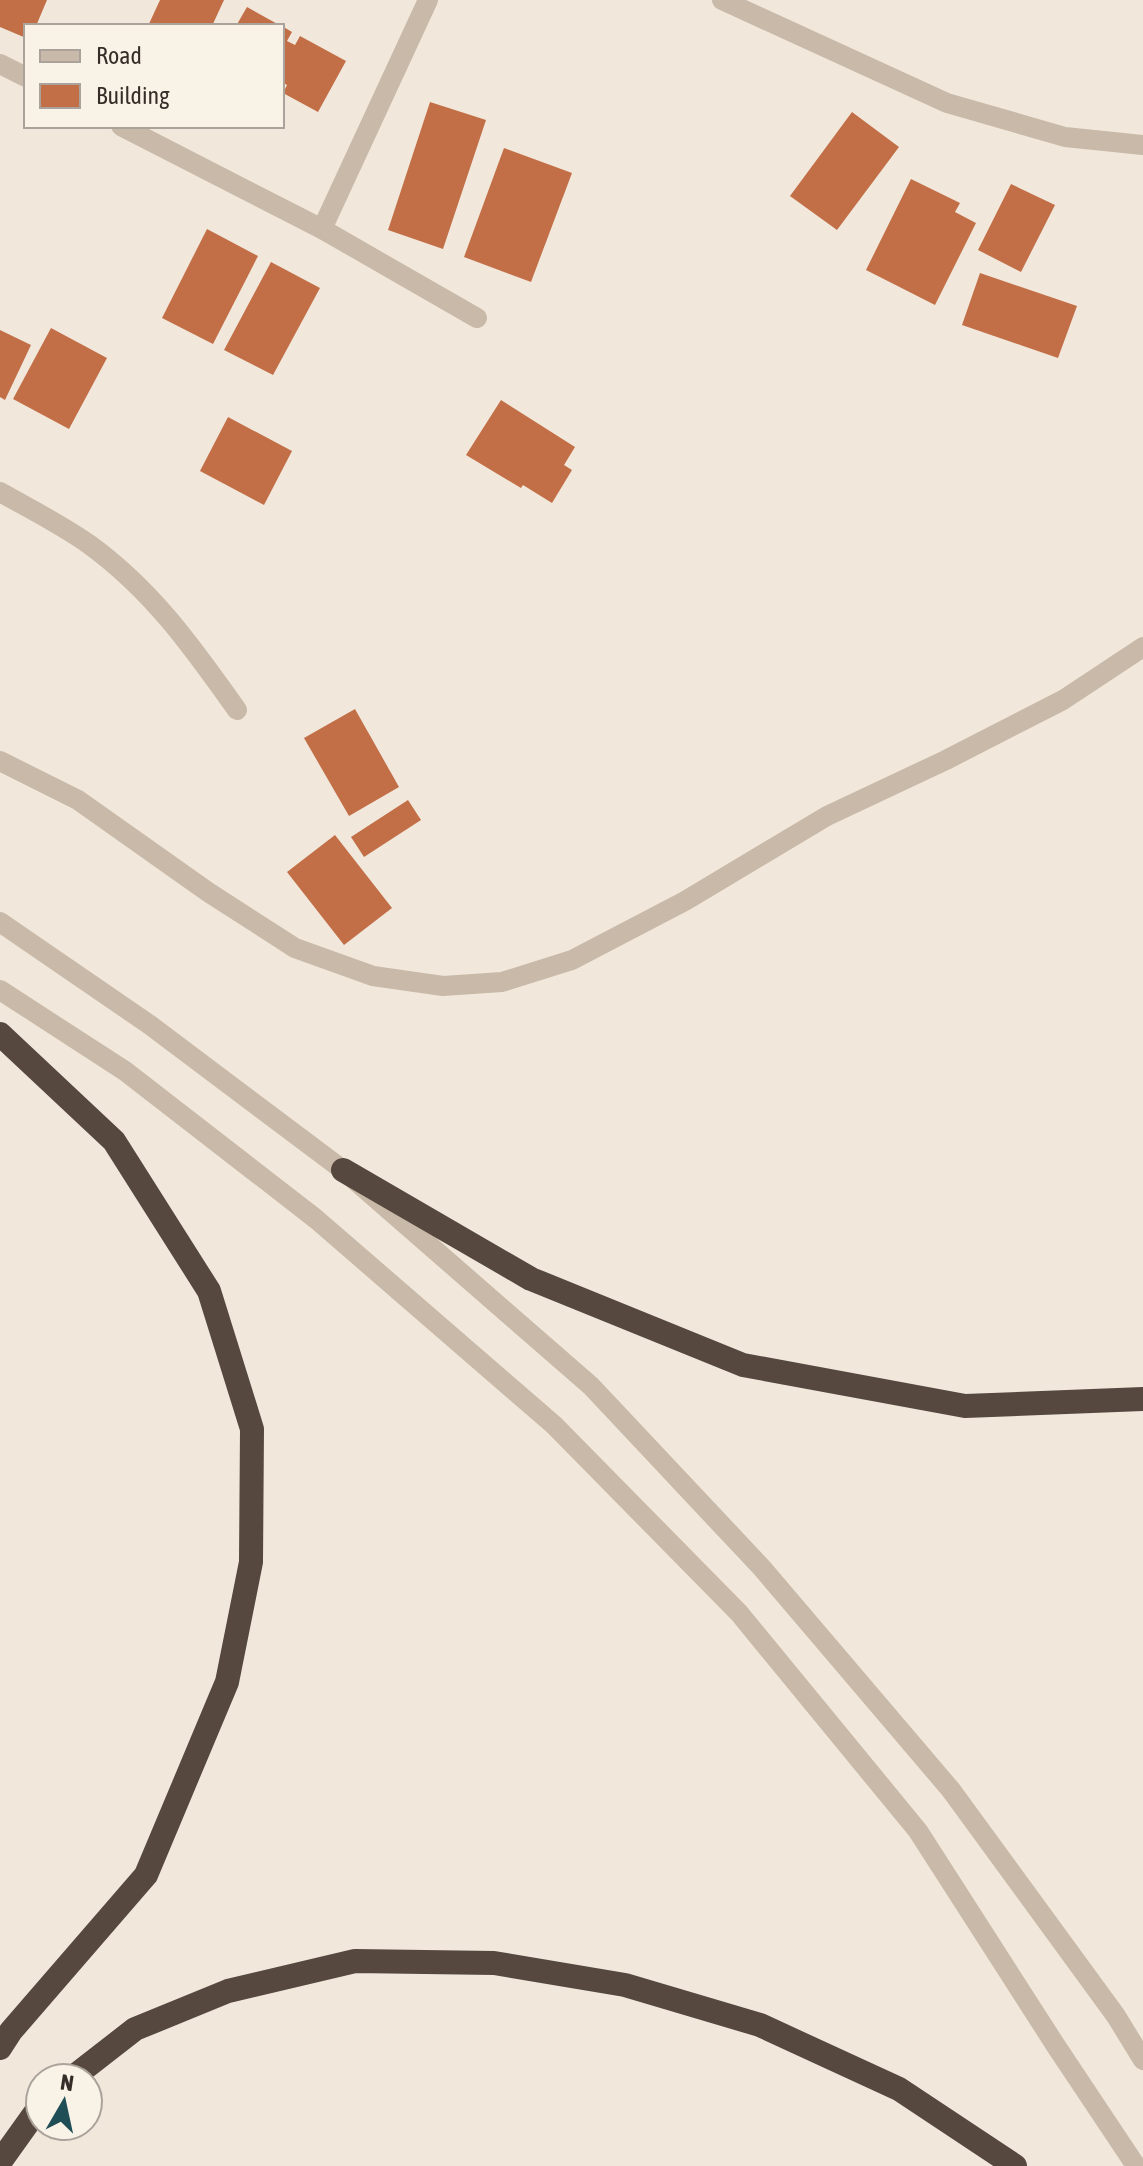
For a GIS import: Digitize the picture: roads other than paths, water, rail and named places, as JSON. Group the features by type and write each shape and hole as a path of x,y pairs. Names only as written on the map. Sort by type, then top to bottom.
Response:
{"highway":[{"path":"0,1034 114,1141 209,1291 252,1429 251,1562 227,1682 146,1875 11,2031 0,2048"},
{"path":"343,1170 531,1279 743,1365 965,1406 1143,1399"},
{"path":"93,2062 135,2029 228,1991 355,1961 494,1963 625,1985 760,2025 899,2089 1015,2166"},
{"path":"0,2162 24,2128"}],"street":[{"path":"322,229 428,0"},
{"path":"722,0 947,103 1065,137 1143,145"},
{"path":"0,64 24,76"},
{"path":"125,128 322,229 477,318"},
{"path":"0,492 89,545 144,591 193,646 237,710"},
{"path":"0,761 78,800 208,892 295,948 373,976 443,986 502,982 572,960 685,901 827,816 1063,700 1143,647"},
{"path":"0,922 150,1025 343,1170 591,1386 762,1568 951,1790 1116,2016 1143,2060"},
{"path":"0,990 125,1071 316,1219 554,1425 728,1602 918,1831 1136,2166"}]}
